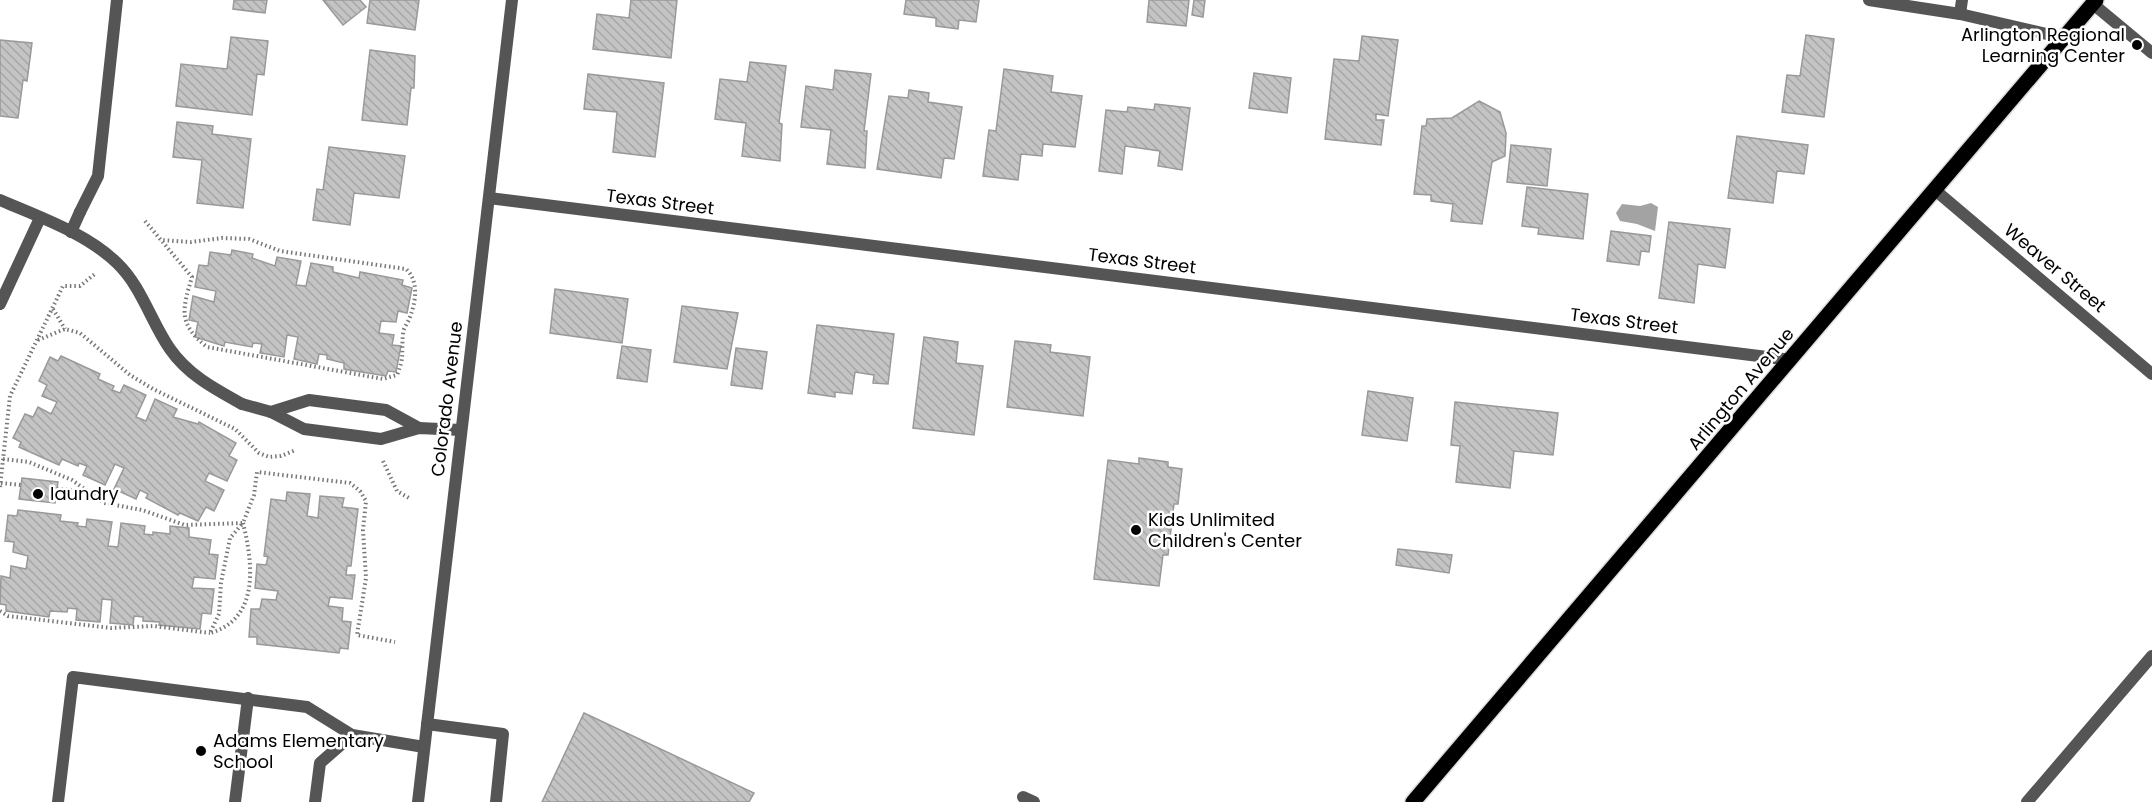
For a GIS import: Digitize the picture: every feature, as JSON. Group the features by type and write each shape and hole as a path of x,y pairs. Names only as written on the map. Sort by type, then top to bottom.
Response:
{"main road":[{"name":"Arlington Avenue","path":"1413,802 2095,2"}],"street":[{"path":"71,232 98,176 117,0"},
{"name":"Colorado Avenue","path":"418,802 512,0"},
{"path":"1869,0 1960,14 2064,38"},
{"path":"1960,14 1962,0"},
{"path":"2095,2 2152,53"},
{"name":"Weaver Street","path":"1935,190 2152,374"},
{"name":"Texas Street","path":"489,198 1791,360"},
{"path":"0,200 71,232 117,263 143,298 170,349 201,381 242,404 271,412 304,429 381,439 419,428 461,430"},
{"path":"0,304 40,218"},
{"path":"271,412 309,400 386,410 419,428"},
{"path":"2027,802 2152,656"},
{"path":"58,802 73,678 307,707 352,735 424,747"},
{"path":"235,802 248,698"},
{"path":"427,724 503,734 496,802"},
{"path":"315,802 320,763 352,735"}],"path":[{"path":"144,221 160,240 192,278 184,301 183,319 192,336 207,347 384,379 397,375 404,356 402,332 411,316 416,286 412,275 406,269 280,251 249,239 222,238 191,243 160,240"},
{"path":"21,485 0,485 10,396 63,286 80,286 96,273"},
{"path":"52,309 65,329"},
{"path":"3,459 29,462 72,480 104,503 142,510 185,525 243,523"},
{"path":"210,633 219,614 221,583 230,538 243,523 254,495 256,472 350,483 360,491 366,501 363,530 366,578 357,635 395,642"},
{"path":"57,489 88,491"},
{"path":"0,610 8,616 111,628 154,626 210,633 221,630 236,618 245,604 250,587 251,564 243,523"}],"shaded area":[{"path":"1651,203 1658,207 1655,231 1620,221 1616,213 1622,204 1640,206"}],"building":[{"path":"234,0 267,0 265,13 233,9"},
{"path":"323,0 360,0 366,7 343,25"},
{"path":"370,0 419,0 415,30 367,23"},
{"path":"631,0 677,0 671,58 593,49 597,14 629,18"},
{"path":"906,0 979,0 976,22 959,20 958,29 936,26 936,18 904,14"},
{"path":"1149,0 1189,0 1186,26 1147,22"},
{"path":"1194,0 1205,0 1203,17 1192,15"},
{"path":"1806,35 1834,39 1824,117 1782,112 1787,75 1800,76"},
{"path":"1362,36 1398,40 1388,116 1376,114 1376,120 1384,120 1381,145 1325,139 1334,59 1359,61"},
{"path":"231,37 268,41 264,75 257,74 252,115 176,106 181,64 227,69"},
{"path":"0,40 32,43 27,81 23,80 18,118 0,116"},
{"path":"370,50 415,56 414,88 411,88 407,125 362,120"},
{"path":"750,62 786,66 779,123 782,124 780,161 742,156 746,123 715,119 720,79 747,82"},
{"path":"1004,69 1053,76 1051,92 1082,96 1075,147 1043,144 1042,156 1021,154 1018,180 983,176 989,130 996,131"},
{"path":"835,70 871,74 864,131 867,131 865,168 827,164 831,130 801,127 806,86 833,90"},
{"path":"1254,73 1291,78 1287,113 1249,108"},
{"path":"588,74 664,83 655,157 613,152 617,112 584,109"},
{"path":"909,90 929,93 928,102 962,107 954,159 944,158 941,178 877,169 889,96 908,98"},
{"path":"1479,101 1500,112 1506,133 1505,156 1492,162 1482,224 1451,221 1453,204 1431,201 1431,195 1414,194 1422,126 1426,126 1427,119 1452,118"},
{"path":"1155,104 1190,108 1182,170 1158,166 1160,151 1125,146 1122,174 1099,171 1106,110 1127,112 1128,107 1154,110"},
{"path":"177,122 213,126 212,134 251,139 243,208 197,203 202,160 173,157"},
{"path":"1737,136 1808,145 1804,174 1777,171 1773,203 1728,198"},
{"path":"1511,145 1551,149 1547,186 1507,182"},
{"path":"329,147 405,156 399,198 354,193 350,225 313,220 317,189 323,190"},
{"path":"1527,187 1588,194 1583,239 1538,234 1539,228 1522,226"},
{"path":"1669,222 1730,229 1725,268 1698,264 1694,303 1659,298"},
{"path":"1611,231 1651,236 1649,252 1641,251 1639,265 1607,261"},
{"path":"232,250 253,254 252,258 275,266 277,257 301,261 296,285 306,286 311,263 333,267 333,272 359,278 360,272 403,280 402,285 412,288 407,313 398,311 396,322 381,321 379,333 394,335 392,345 401,346 396,372 388,371 386,376 344,369 344,363 327,359 327,355 319,354 317,364 294,359 298,337 287,335 284,357 260,353 262,344 253,343 252,347 225,342 224,346 195,337 198,322 189,320 193,296 214,302 216,291 195,287 199,265 208,266 210,252 231,255"},
{"path":"555,289 628,299 622,343 550,333"},
{"path":"682,306 738,313 727,369 674,362"},
{"path":"817,325 894,334 888,384 873,383 874,375 855,372 852,394 835,392 835,397 808,393"},
{"path":"924,337 958,342 956,363 983,366 974,435 913,428"},
{"path":"1015,341 1051,345 1050,352 1090,357 1083,416 1007,407"},
{"path":"622,346 651,350 647,382 617,378"},
{"path":"736,348 767,352 762,389 731,385"},
{"path":"61,356 100,374 98,379 114,386 112,390 120,393 124,385 146,395 136,417 146,421 155,399 177,409 173,417 198,424 199,422 236,443 229,456 237,460 227,481 209,473 205,481 224,490 214,511 206,507 198,521 180,513 178,515 146,498 148,494 140,490 136,499 114,489 124,468 115,464 105,485 83,475 87,466 79,463 78,466 62,459 59,465 19,447 21,442 13,438 25,414 33,417 38,407 51,414 57,402 42,396 47,385 39,381 50,357 58,361"},
{"path":"1368,391 1413,398 1407,441 1362,435"},
{"path":"1455,402 1558,413 1553,455 1514,451 1510,488 1456,482 1460,446 1451,445"},
{"name":"Kids Unlimited Children's Center","path":"1139,458 1168,462 1168,467 1182,469 1178,504 1174,504 1168,555 1163,555 1159,586 1094,579 1108,460 1139,464"},
{"name":"laundry","path":"22,478 58,482 55,503 19,499"},
{"path":"287,492 310,494 307,516 318,518 320,496 344,498 342,507 358,509 351,566 347,566 346,575 355,575 352,599 330,597 328,606 343,608 342,621 351,622 348,649 340,648 339,653 257,644 257,637 249,637 251,609 260,609 262,599 276,600 278,591 255,588 257,564 266,565 268,557 264,556 271,499 286,501"},
{"path":"18,510 61,515 60,521 78,523 77,526 86,527 87,519 112,522 108,546 118,547 121,523 145,526 144,534 153,535 153,532 170,534 170,526 189,528 189,537 211,540 209,554 218,555 215,579 194,577 192,588 214,589 211,614 202,613 200,629 159,625 160,622 143,621 143,617 134,616 133,625 110,623 112,600 102,599 100,622 76,620 77,609 68,608 67,612 50,611 49,617 6,611 6,605 0,604 1,576 10,578 11,566 26,569 28,556 13,552 14,542 5,541 8,515 17,516"},
{"path":"1398,549 1452,555 1449,573 1396,565"},
{"path":"584,713 754,793 749,802 542,802"}],"place":[{"name":"Arlington Regional Learning Center","path":"2137,45"},
{"name":"laundry","path":"38,494"},
{"name":"Kids Unlimited Children's Center","path":"1136,530"},
{"name":"Adams Elementary School","path":"201,751"}]}
